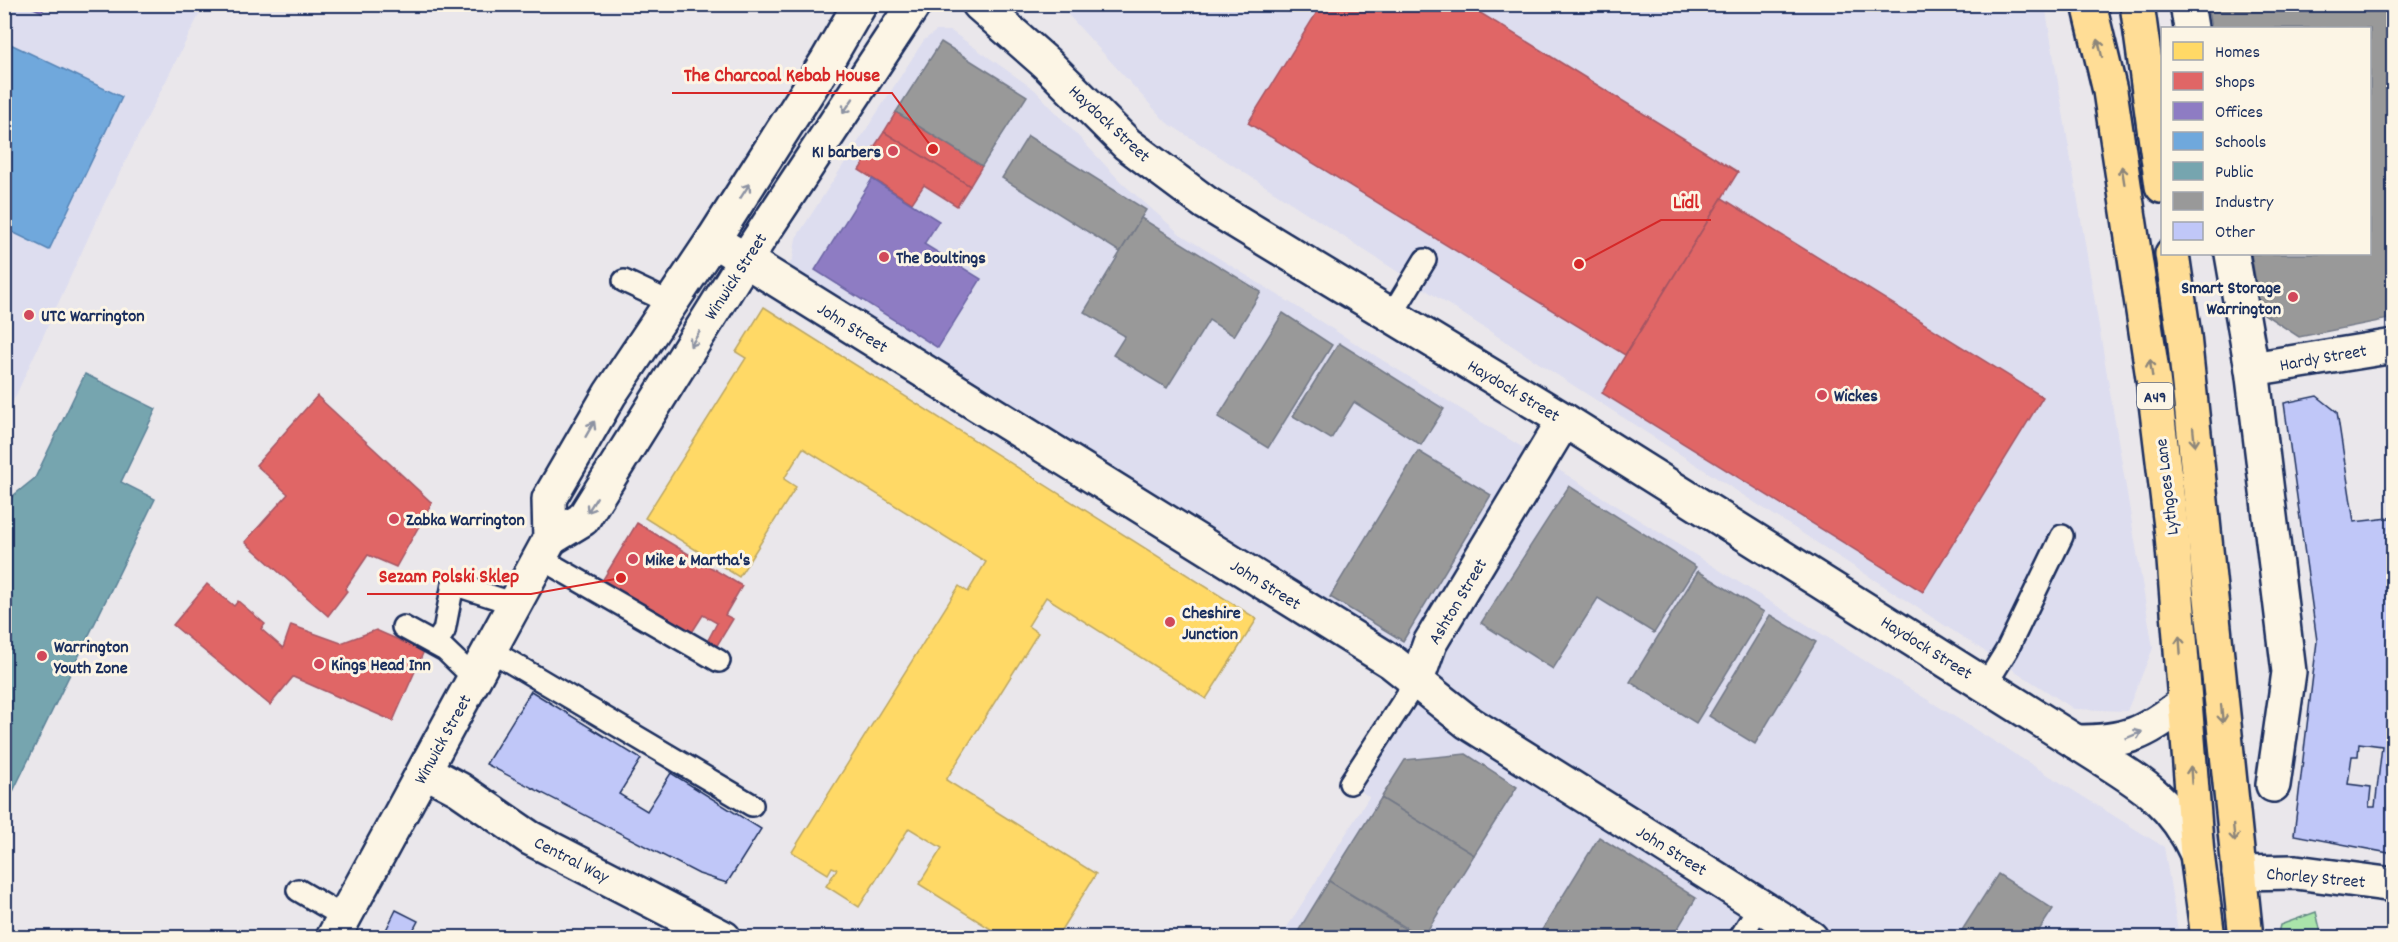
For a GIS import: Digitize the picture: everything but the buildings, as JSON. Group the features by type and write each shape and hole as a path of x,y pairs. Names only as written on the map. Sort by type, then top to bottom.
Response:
{"highway":[{"name":"Lythgoes Lane","path":"2089,4 2110,91 2153,378 2172,535 2197,854 2208,938"},
{"path":"2137,4 2161,172"},
{"name":"Lythgoes Lane","path":"2172,255 2184,336 2246,938"}],"street":[{"name":"Winwick Street","path":"545,549 549,499 610,394 669,302 713,240 827,61 860,4"},
{"name":"Winwick Street","path":"339,927 545,549 584,519 746,260 914,4"},
{"name":"Haydock Street","path":"979,4 1046,63 1127,144 1206,203 1564,420 1986,684 2153,792 2174,812 2185,828 2197,854"},
{"path":"2187,4 2191,27"},
{"name":"John Street","path":"713,240 1417,680 1469,723 1811,938"},
{"path":"2232,255 2253,369 2289,672 2273,784"},
{"name":"Hardy Street","path":"2253,369 2394,346"},
{"name":"Ashton Street","path":"1417,680 1430,643 1564,420"},
{"path":"2076,742 2124,739 2167,717 2184,703"},
{"name":"Central Way","path":"425,771 459,789 530,838 724,938"},
{"name":"Chorley Street","path":"2239,873 2296,872 2394,885"}],"lane":[{"path":"1391,316 1425,260"},
{"path":"624,281 669,302"},
{"path":"1986,684 2007,650 2062,536"},
{"path":"545,549 719,661"},
{"path":"435,644 444,631 453,584 515,604"},
{"path":"403,627 435,644 475,679"},
{"path":"490,650 752,805"},
{"name":"Ashton Street","path":"1350,783 1417,680"},
{"path":"298,890 339,927"},
{"path":"1740,938 1760,905"}],"shaded area":[{"path":"1063,4 2045,5 2153,648 2127,711 2074,709 1166,122 1061,7"},
{"name":"UTC Warrington","path":"5,5 204,5 101,210 5,419"},
{"path":"936,31 951,31 1035,90 1121,182 1180,234 2164,847 2179,937 1281,937 1369,797 1350,783 1417,680 779,281 793,258 796,238 924,40"}],"green space":[{"path":"2316,912 2322,937 2277,937 2280,925"}],"place":[{"name":"The Charcoal Kebab House","path":"933,149"},
{"name":"K1 barbers","path":"893,151"},
{"name":"The Boultings","path":"884,257"},
{"name":"Lidl","path":"1579,264"},
{"name":"Smart Storage Warrington","path":"2293,297"},
{"name":"UTC Warrington","path":"29,315"},
{"name":"Wickes","path":"1822,395"},
{"name":"Zabka Warrington","path":"394,519"},
{"name":"Mike & Martha's","path":"633,559"},
{"name":"Sezam Polski Sklep","path":"621,578"},
{"name":"Cheshire Junction","path":"1170,622"},
{"name":"Warrington Youth Zone","path":"42,656"},
{"name":"Kings Head Inn","path":"319,664"}]}
